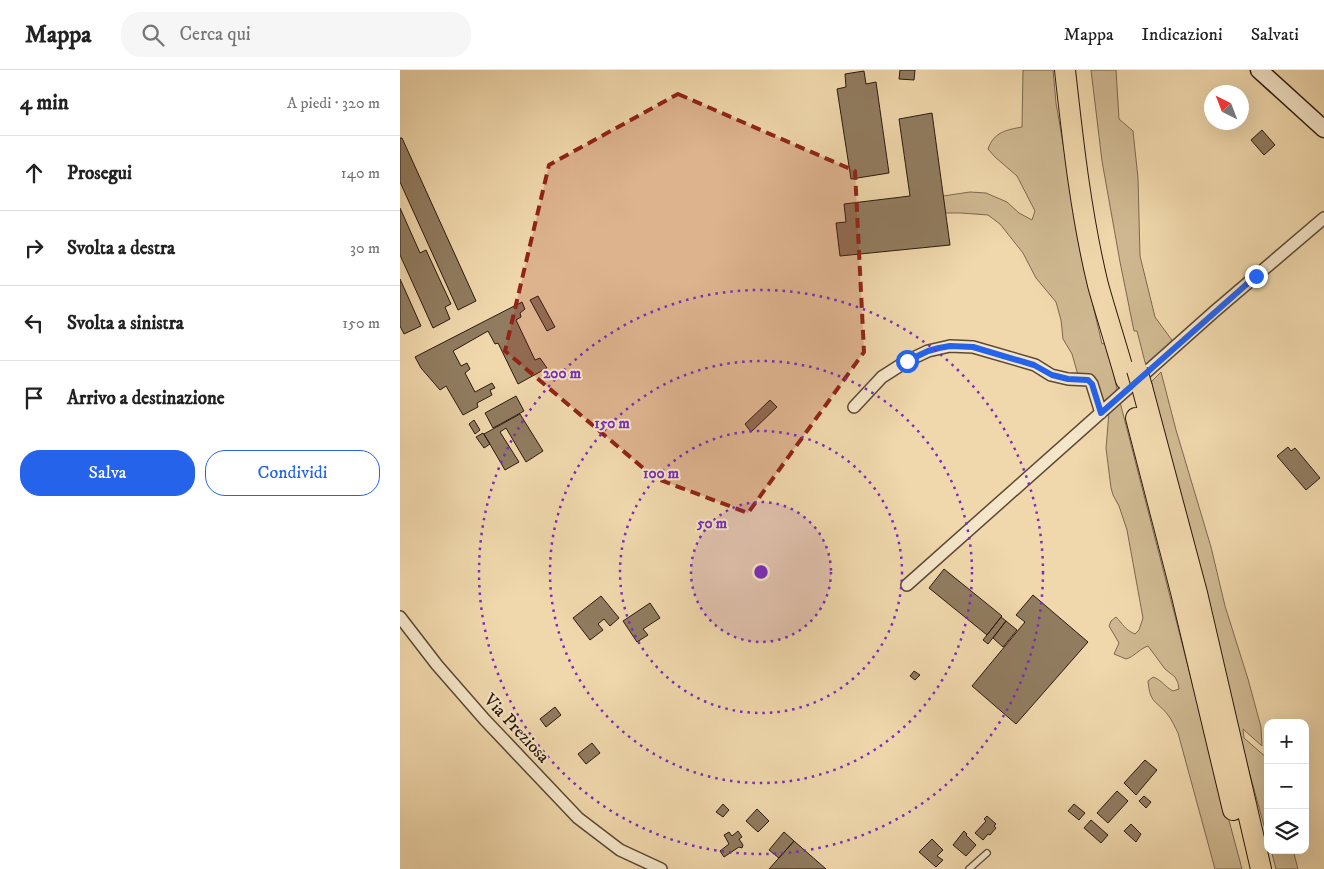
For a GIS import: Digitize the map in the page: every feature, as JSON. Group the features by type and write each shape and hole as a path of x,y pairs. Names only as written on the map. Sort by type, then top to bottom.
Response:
{"highway":[{"path":"1065,70 1086,230 1098,285 1134,384 1197,592 1261,869"},
{"path":"1078,70 1087,147 1099,222 1111,280 1181,592 1247,869"}],"street":[{"path":"1259,70 1324,129"},
{"path":"907,586 1215,311 1324,218"},
{"path":"854,406 882,377 907,361 928,351 950,346 973,347 1034,365 1052,375 1068,379 1088,380 1092,384 1101,413"},
{"name":"Via Preziosa","path":"400,617 437,665 525,763 578,818 620,850 661,869"}],"lane":[{"path":"970,869 987,853"}],"highlighted area":[{"path":"678,94 855,171 864,352 748,513 655,478 505,351 549,165"}],"shaded area":[{"path":"1023,70 1053,70 1056,103 1085,271 1102,344 1107,342 1118,394 1102,407 1078,375 1072,354 1063,339 1061,320 1056,302 1036,278 1023,253 1000,224 988,215 945,213 943,196 970,192 986,193 1007,202 1019,213 1032,220 1035,211 1017,176 988,149 997,135 1022,127"},
{"path":"1091,70 1116,70 1119,119 1133,131 1138,178 1140,256 1155,317 1174,343 1146,366 1137,331 1134,331 1120,262 1102,161"},
{"path":"1161,372 1176,430 1211,547 1225,606 1261,727 1262,746 1243,729 1244,738 1264,755 1264,826 1220,666 1151,382"},
{"path":"1120,402 1242,869 1215,869 1178,733 1164,710 1154,701 1150,694 1148,681 1153,677 1173,691 1179,689 1175,677 1165,669 1148,646 1126,659 1114,654 1119,643 1109,626 1111,621 1116,617 1126,629 1135,634 1139,630 1143,618 1127,530 1111,488 1106,448 1109,412"},
{"path":"1272,854 1294,854 1298,869 1276,869"}],"building":[{"path":"900,70 915,70 914,80 899,79"},
{"path":"864,71 866,84 876,82 889,173 851,179 837,89 846,87 845,74"},
{"path":"932,113 950,245 840,256 836,223 846,222 844,204 910,196 899,119"},
{"path":"1262,130 1275,145 1264,155 1251,140"},
{"path":"400,138 402,138 476,301 458,310 400,182"},
{"path":"400,208 420,253 426,250 451,304 445,307 450,319 433,328 400,255"},
{"path":"400,279 421,326 404,334 400,326"},
{"path":"538,296 555,327 547,331 530,300"},
{"path":"522,302 525,309 520,313 521,317 516,320 535,360 540,358 547,368 518,384 498,343 495,344 488,331 453,351 461,366 467,363 470,369 465,373 475,392 492,383 495,388 490,390 492,395 477,403 478,407 463,415 446,386 440,390 421,368 415,357"},
{"path":"516,396 524,411 493,428 485,413"},
{"path":"770,400 777,407 751,432 745,424"},
{"path":"520,414 543,451 526,462 506,428 500,432 519,462 505,470 484,434"},
{"path":"474,420 480,430 475,434 469,424"},
{"path":"483,433 490,444 484,448 476,437"},
{"path":"1288,447 1291,451 1295,448 1320,478 1306,490 1277,456"},
{"path":"944,569 1002,616 987,635 929,588"},
{"path":"1033,595 1088,642 1016,724 972,686 1025,622 1016,615"},
{"path":"601,596 619,618 610,626 604,619 598,624 603,630 590,640 573,618"},
{"path":"650,603 660,618 643,629 648,635 637,642 623,621"},
{"path":"1001,617 1006,621 988,644 983,640"},
{"path":"1006,621 1017,630 1003,647 993,638"},
{"path":"914,671 920,675 915,680 910,676"},
{"path":"555,707 561,715 546,727 540,719"},
{"path":"592,743 600,753 586,764 578,754"},
{"path":"1145,760 1157,770 1136,795 1124,783"},
{"path":"1117,791 1128,801 1108,823 1097,813"},
{"path":"1144,796 1151,802 1146,808 1139,801"},
{"path":"723,804 729,810 723,817 716,812"},
{"path":"1074,804 1085,813 1079,820 1068,811"},
{"path":"757,809 769,821 758,832 746,821"},
{"path":"987,816 996,824 994,826 996,828 983,840 975,833 986,821 984,819"},
{"path":"1091,820 1108,835 1101,843 1084,828"},
{"path":"1131,824 1141,834 1136,842 1124,831"},
{"path":"738,831 742,837 739,839 743,845 742,848 739,847 724,857 720,851 729,844 724,835 729,832 732,836"},
{"path":"964,831 976,845 966,856 953,845"},
{"path":"784,832 794,841 779,858 769,850"},
{"path":"932,839 943,850 937,856 943,860 936,867 919,852"},
{"path":"794,841 826,869 769,869"}],"route":[{"path":"907,361 939,348 950,346 973,347 1034,365 1052,375 1068,379 1088,380 1092,384 1101,413 1256,276"}]}
